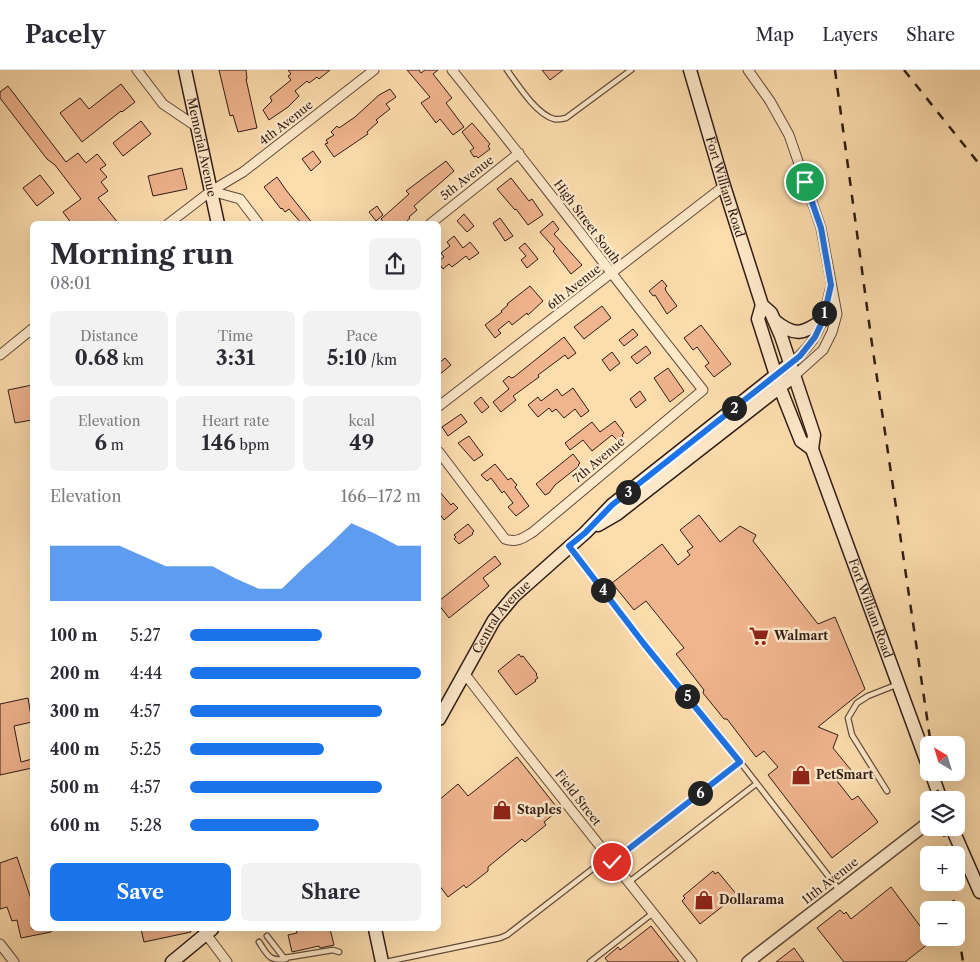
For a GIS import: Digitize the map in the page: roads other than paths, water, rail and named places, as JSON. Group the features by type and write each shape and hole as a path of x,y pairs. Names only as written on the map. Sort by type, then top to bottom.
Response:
{"main road":[{"name":"Memorial Avenue","path":"185,70 217,221"},
{"name":"Fort William Road","path":"690,70 762,305 771,313 792,370 814,435 812,449 920,744"},
{"name":"Fort William Road","path":"762,305 758,320 780,388 801,441 812,449"},
{"path":"774,321 790,332 799,333 810,330 823,320"},
{"name":"Central Avenue","path":"441,715 494,620 514,596 585,533 612,505 777,374 792,370"},
{"name":"Central Avenue","path":"585,533 617,514 780,388 792,370"},
{"path":"956,836 980,892"},
{"path":"172,962 206,931"},
{"path":"375,931 382,962"}],"street":[{"path":"137,70 163,104 197,127"},
{"name":"4th Avenue","path":"172,221 211,191 243,172 374,70"},
{"name":"High Street South","path":"452,70 703,390"},
{"name":"Central Avenue","path":"748,70 790,135 821,228 836,314 832,332 823,350 792,370"},
{"name":"5th Avenue","path":"434,221 519,153"},
{"name":"6th Avenue","path":"441,404 724,186"},
{"path":"211,191 240,199 257,221"},
{"name":"Central Avenue","path":"792,370 815,337 823,320 831,285"},
{"path":"0,355 30,331"},
{"name":"7th Avenue","path":"441,455 505,539 513,542 522,540 703,390"},
{"name":"Field Street","path":"464,673 692,962"},
{"name":"11th Avenue","path":"748,962 920,829"},
{"path":"208,931 227,962"},
{"path":"0,944 14,962"}],"lane":[{"path":"507,70 537,108 556,120 566,118 631,70"},
{"path":"569,546 644,644 740,762 840,891"},
{"path":"887,790 852,735 848,718 857,703 868,696 898,685"},
{"path":"386,962 500,938 506,935 740,762"},
{"path":"629,882 756,784"},
{"path":"590,962 653,913"},
{"path":"267,936 281,956 286,959"},
{"path":"260,942 271,959 276,961 333,950 339,952"}],"railway":[{"path":"835,70 871,337 930,736"},
{"path":"904,70 980,165"},
{"path":"936,781 938,791"},
{"path":"944,836 946,846"},
{"path":"952,891 954,901"},
{"path":"961,946 963,962"}],"place":[{"name":"Walmart","path":"759,636"},
{"name":"PetSmart","path":"801,775"},
{"name":"Staples","path":"502,810"},
{"name":"Dollarama","path":"704,900"}]}
